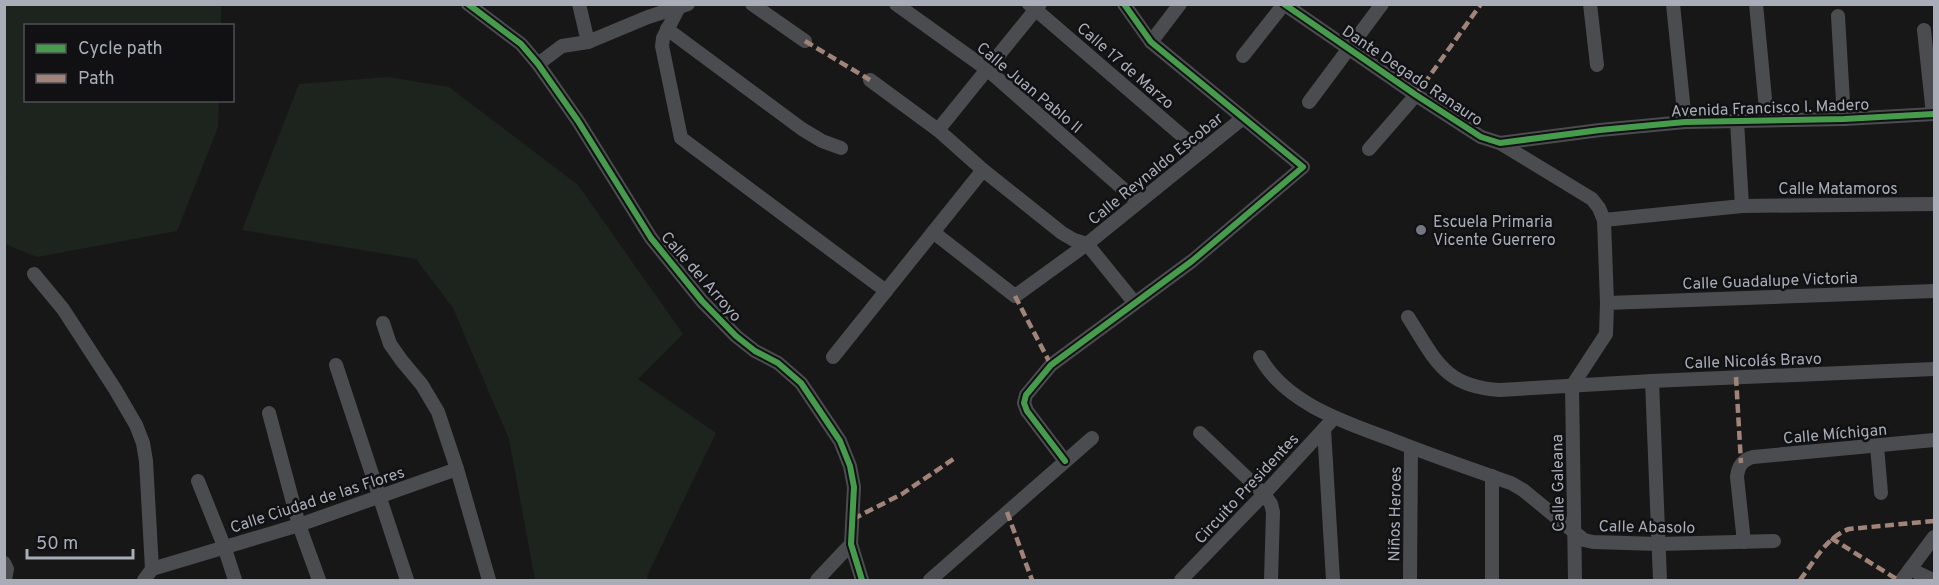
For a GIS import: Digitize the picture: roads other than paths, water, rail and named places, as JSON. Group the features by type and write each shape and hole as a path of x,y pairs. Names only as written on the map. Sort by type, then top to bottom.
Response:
{"street":[{"name":"Calle del Arroyo","path":"468,4 521,44 537,64 578,121 651,238 702,301 754,351 778,363 801,383 840,441 850,466 854,487 851,544 862,580"},
{"path":"579,4 588,42"},
{"path":"752,4 805,41"},
{"name":"Calle Juan Pablo II","path":"896,4 988,70 1138,202"},
{"path":"1065,461 1027,411 1024,403 1026,395 1051,365 1192,261 1303,167 1151,42 1124,4"},
{"path":"1151,42 1180,4"},
{"path":"1243,56 1284,4"},
{"name":"Dante Degado Ranauro","path":"1284,4 1481,137 1500,143 1592,199 1604,220"},
{"path":"1309,102 1382,4"},
{"path":"1590,4 1597,65"},
{"path":"1673,4 1685,122"},
{"path":"1756,4 1767,120"},
{"path":"537,64 562,46 588,42 648,17 683,6"},
{"path":"683,6 667,29 662,46 681,138 886,291"},
{"path":"938,130 988,70 1035,6"},
{"name":"Calle 17 de Marzo","path":"1035,6 1201,152"},
{"path":"1839,16 1844,119"},
{"path":"667,29 802,129 822,141 841,148"},
{"path":"1924,30 1934,114"},
{"path":"870,80 938,130 983,170 1062,233 1087,244 1134,302"},
{"path":"1369,149 1416,95"},
{"name":"Avenida Francisco I. Madero","path":"1500,143 1685,122 1844,119 1934,114"},
{"name":"Calle Reynaldo Escobar","path":"933,232 1014,296 1087,244 1243,118"},
{"path":"1737,121 1742,206"},
{"path":"833,357 983,170"},
{"name":"Calle Matamoros","path":"1604,220 1742,206 1935,204"},
{"path":"1572,386 1606,334 1604,220"},
{"path":"34,274 63,309 83,339 136,425 143,443 146,460 148,575"},
{"name":"Calle Guadalupe Victoria","path":"1607,303 1935,291"},
{"name":"Calle Nicolás Bravo","path":"1408,317 1435,360 1446,372 1462,383 1481,389 1500,390 1935,369"},
{"path":"383,323 390,344 422,385 438,412 489,580"},
{"name":"Calle Abasolo","path":"1260,357 1269,372 1293,393 1334,418 1492,476 1523,490 1584,540 1593,543 1659,544 1774,541"},
{"path":"336,365 407,580"},
{"path":"1652,381 1660,580"},
{"name":"Calle Galeana","path":"1572,386 1575,580"},
{"path":"269,413 299,525 319,580"},
{"name":"Circuito Presidentes","path":"1181,580 1334,418"},
{"path":"1324,429 1333,580"},
{"path":"1200,433 1264,494 1271,504 1273,512 1271,580"},
{"path":"930,580 1092,438"},
{"name":"Calle Míchigan","path":"1744,542 1737,477 1741,463 1746,459 1935,440"},
{"path":"1877,446 1881,493"},
{"name":"Niños Heroes","path":"1410,580 1411,448"},
{"name":"Calle Ciudad de las Flores","path":"148,575 224,546 299,525 457,469"},
{"path":"1492,476 1492,580"},
{"path":"198,481 235,580"},
{"path":"1902,580 1935,537"},
{"path":"817,580 851,544"},
{"path":"4,563 7,569 5,580"},
{"path":"1910,568 1933,580"}],"place":[{"name":"Escuela Primaria Vicente Guerrero","path":"1421,230"}]}
